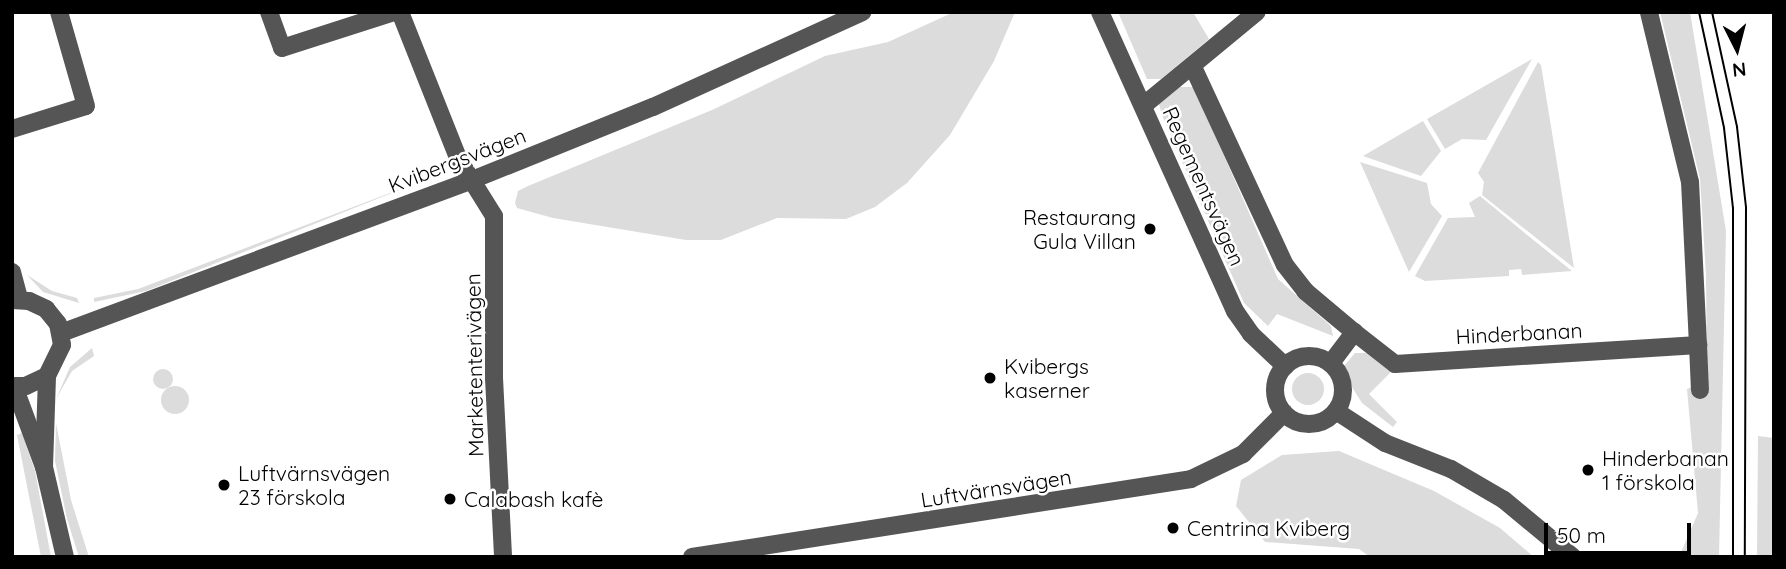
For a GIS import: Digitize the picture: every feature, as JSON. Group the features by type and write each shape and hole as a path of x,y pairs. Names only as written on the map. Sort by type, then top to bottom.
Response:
{"street":[{"path":"12,130 86,106 59,12"},
{"path":"269,12 282,48 394,12"},
{"name":"Marketenterivägen","path":"400,12 458,160 494,216 494,379 503,557"},
{"name":"Kvibergsvägen","path":"61,333 472,180 653,107 862,12"},
{"name":"Regementsvägen","path":"1100,12 1235,311 1251,334 1285,366"},
{"path":"1144,105 1194,67 1257,12"},
{"path":"1649,12 1690,182 1700,390"},
{"name":"Hinderbanan","path":"1194,67 1284,265 1305,291 1395,364 1698,345"},
{"path":"12,272 16,300 46,309 61,333 60,356 47,376 44,467"},
{"path":"1331,363 1354,332"},
{"path":"1309,356 1331,363 1343,386 1336,411 1311,424 1284,413 1275,390 1285,366 1309,356"},
{"path":"47,376 13,386 44,467 65,557"},
{"path":"1336,411 1385,443 1451,469 1504,500 1573,557"},
{"name":"Luftvärnsvägen","path":"692,557 1191,479 1211,473 1243,454 1284,413"}],"shaded area":[{"path":"954,12 1015,12 994,61 950,135 907,183 875,207 846,219 777,218 721,240 686,240 553,218 517,208 515,203 518,191 528,186 712,110 825,56 888,42"},
{"path":"1118,12 1193,12 1209,39 1161,79 1147,79"},
{"path":"1660,12 1690,12 1726,231 1719,557 1679,557 1698,513 1687,389 1707,380 1706,275 1700,179"},
{"path":"1532,59 1486,140 1462,139 1445,149 1427,119"},
{"path":"1538,62 1541,65 1574,268 1482,195 1484,182 1478,173"},
{"path":"1180,87 1194,87 1278,279 1331,326 1333,336 1277,314 1268,326 1244,303 1162,115 1159,104"},
{"path":"1423,121 1441,151 1421,176 1363,156"},
{"path":"1360,162 1427,183 1431,204 1442,216 1409,272"},
{"path":"432,177 146,291 94,302 94,298 138,289"},
{"path":"1480,196 1572,271 1522,275 1521,269 1509,270 1509,276 1425,281 1415,276 1448,218 1475,217 1469,203"},
{"path":"27,275 52,291 77,298 79,303 43,292"},
{"path":"92,348 94,356 72,371 56,399 70,367"},
{"path":"1355,353 1366,353 1391,372 1369,394 1397,422 1393,427 1362,403 1350,384 1344,366"},
{"path":"163,369 170,372 173,379 170,386 163,389 156,386 153,379 156,372"},
{"path":"1308,373 1319,378 1324,389 1319,400 1308,405 1297,400 1292,389 1297,378"},
{"path":"175,386 185,390 189,400 185,410 175,414 165,410 161,400 165,390"},
{"path":"56,423 71,500 89,557 79,557 67,519 55,461"},
{"path":"22,433 35,471 51,557 41,557 17,435"},
{"path":"1758,436 1774,438 1774,557 1757,557"},
{"path":"1339,451 1434,491 1500,528 1534,557 1370,557 1359,549 1265,542 1236,506 1241,480 1282,455"}],"tram line":[{"path":"1699,12 1724,128 1733,208 1733,557"},
{"path":"1712,12 1737,127 1746,207 1745,557"}],"place":[{"name":"Restaurang Gula Villan","path":"1150,229"},
{"name":"Kvibergs kaserner","path":"990,378"},
{"name":"Hinderbanan 1 förskola","path":"1588,470"},
{"name":"Luftvärnsvägen 23 förskola","path":"224,485"},
{"name":"Calabash kafè","path":"450,499"},
{"name":"Centrina Kviberg","path":"1173,528"}]}
